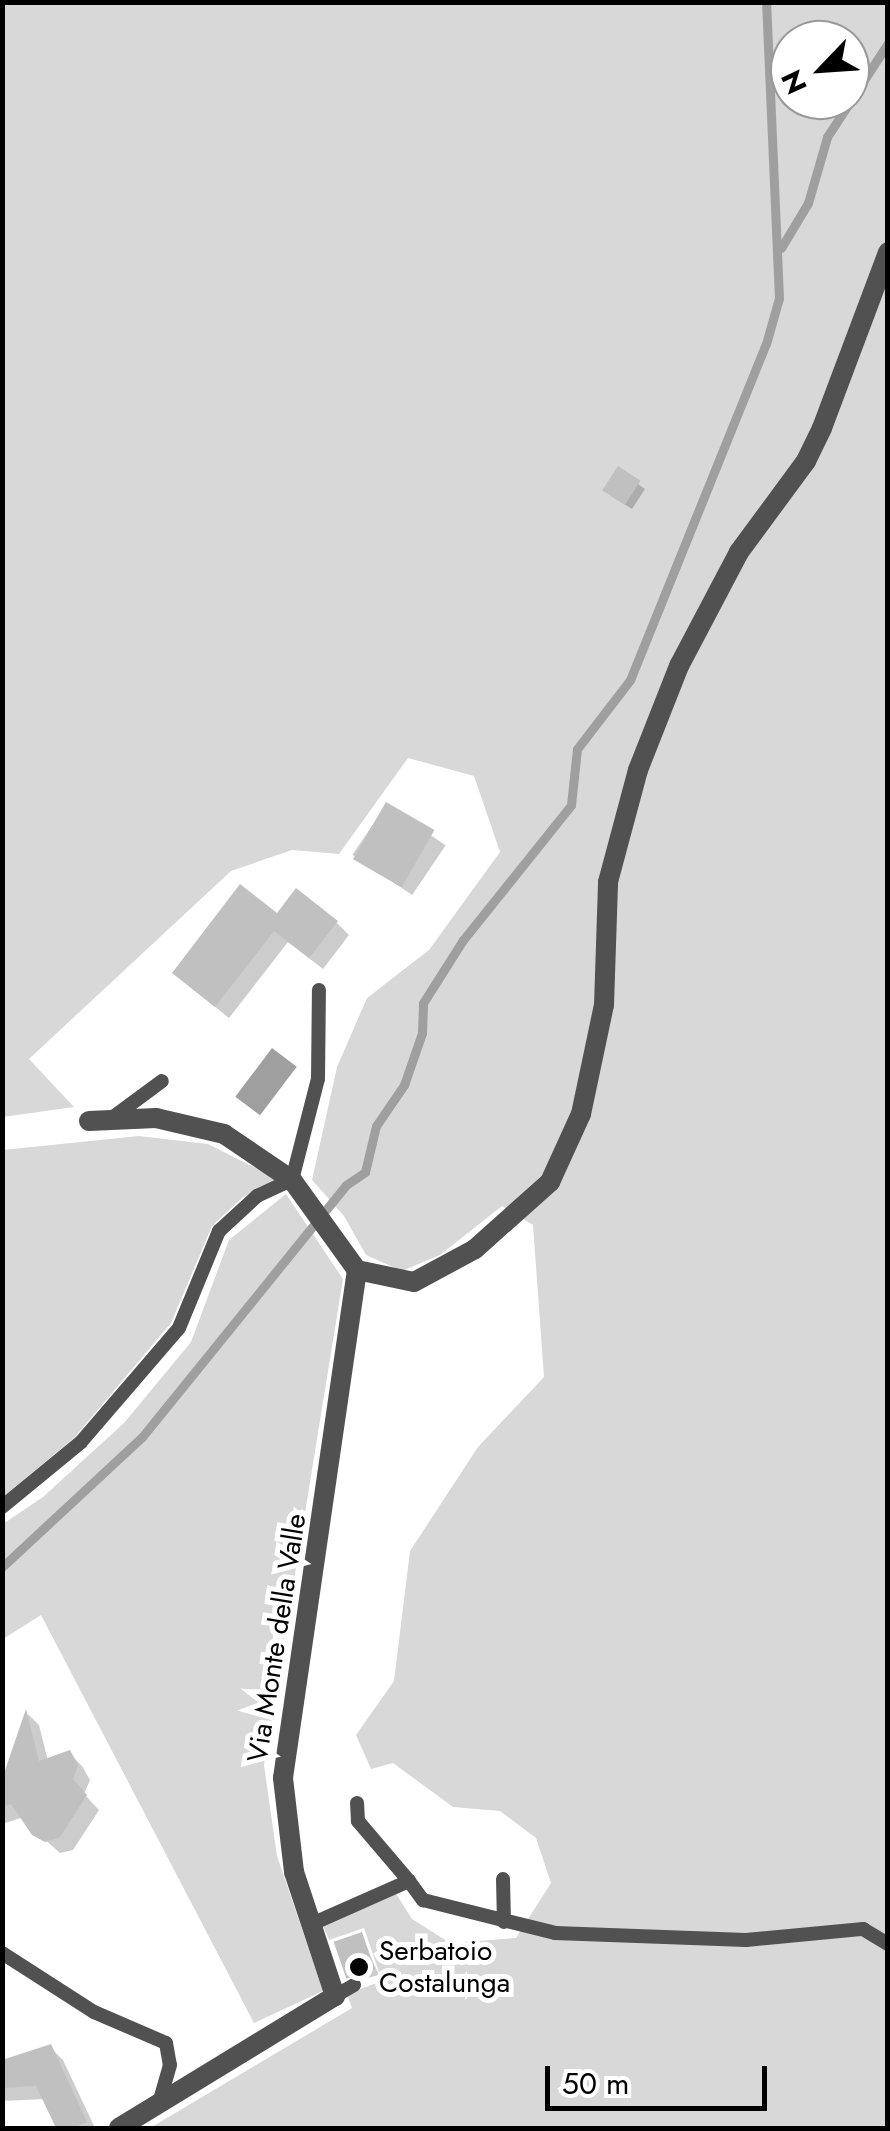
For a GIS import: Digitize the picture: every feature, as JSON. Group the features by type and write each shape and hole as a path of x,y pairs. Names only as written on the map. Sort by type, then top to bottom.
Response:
{"street":[{"path":"89,1120 174,1121 224,1134 292,1180 329,1224 356,1270 414,1282 475,1249 550,1182 581,1114 604,1006 608,882 638,770 679,666 738,552 806,462 888,252"},
{"name":"Via Monte della Valle","path":"334,1996 314,1924 294,1872 283,1778 356,1270"},
{"path":"119,2128 334,1996"}],"lane":[{"path":"2,1506 81,1442 179,1328 220,1230 257,1196 292,1180 318,1079 319,990"},
{"path":"112,1118 162,1081"},
{"path":"357,1803 358,1821 423,1900 504,1922 555,1934 649,1938 746,1940 863,1930 888,1944"},
{"path":"504,1879 504,1922"},
{"path":"314,1924 408,1880"},
{"path":"2,1953 94,2012 166,2043 170,2064 160,2101"},
{"path":"334,1996 354,1985"}],"shaded area":[{"path":"2,3 887,3 887,2128 150,2128 352,2008 347,1994 382,1981 364,1928 329,1940 323,1926 395,1892 412,1919 450,1943 516,1938 551,1883 536,1838 500,1811 453,1807 393,1763 371,1769 356,1735 394,1681 410,1551 478,1447 544,1377 533,1225 502,1206 440,1255 402,1271 366,1255 344,1216 312,1180 337,1067 367,998 429,950 500,852 474,776 408,758 339,854 292,850 231,871 29,1059 74,1107 3,1117"},
{"path":"272,1048 297,1067 260,1115 235,1097"},
{"path":"139,1136 208,1144 279,1180 243,1197 212,1226 171,1323 74,1438 3,1497 3,1150"},
{"path":"286,1194 343,1279 264,1765 277,1856 323,1991 254,2023 41,1615 3,1639 3,1524 43,1497 124,1423 191,1342 229,1240"}],"building":[{"path":"618,466 641,481 625,505 602,490"},
{"path":"386,802 434,830 401,887 353,859"},
{"path":"240,884 277,913 296,888 338,921 309,958 274,931 215,1007 172,973"},
{"path":"26,1709 39,1761 70,1750 78,1765 73,1779 87,1795 60,1837 45,1842 32,1835 11,1804 2,1807 2,1779"},
{"path":"362,1932 375,1969 346,1979 334,1942"},
{"path":"51,2044 87,2122 73,2128 56,2128 36,2086 2,2088 2,2060"}],"waterway":[{"path":"2,1567 142,1437 346,1185 365,1172 376,1126 404,1085 422,1033 423,1003 463,940 571,805 577,749 630,680 766,344 779,298 766,2"},
{"path":"781,248 808,203 827,137 888,43"}],"place":[{"name":"Serbatoio Costalunga","path":"359,1967"}]}
